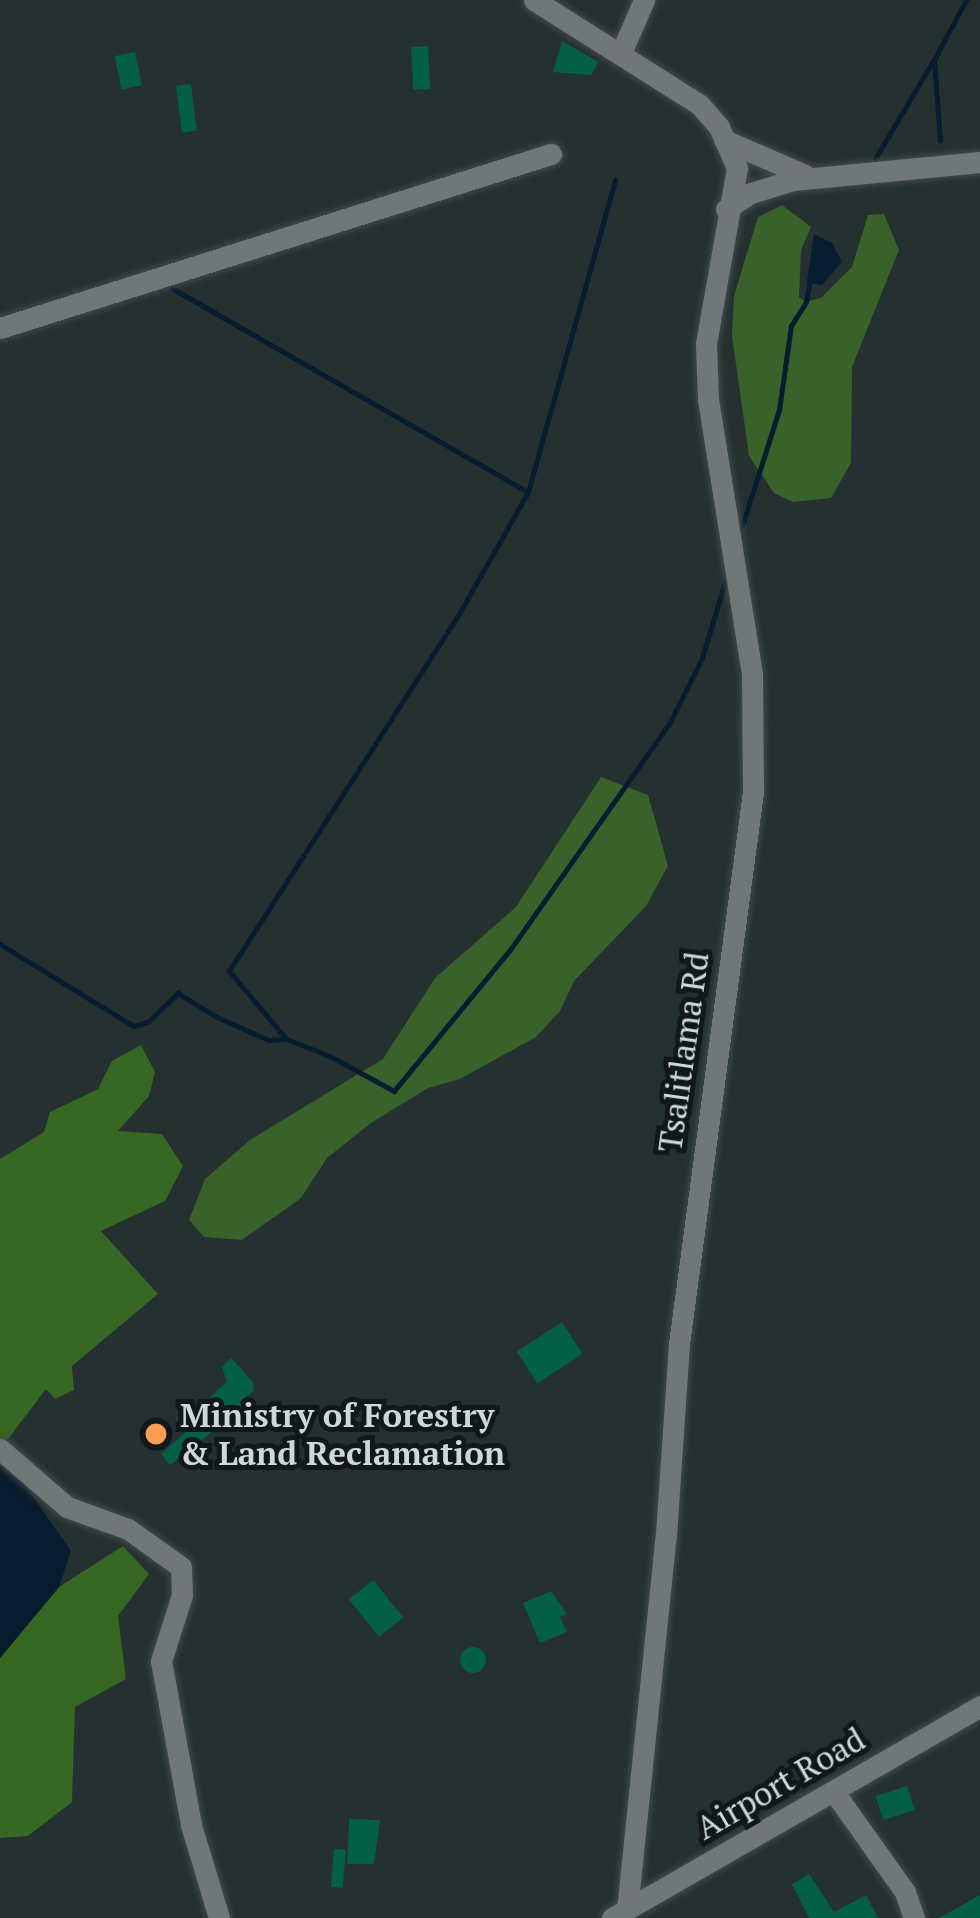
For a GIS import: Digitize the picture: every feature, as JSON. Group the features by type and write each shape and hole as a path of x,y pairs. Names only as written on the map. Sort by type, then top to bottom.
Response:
{"street":[{"path":"534,0 700,105 752,175 812,176 980,162"},
{"path":"620,53 644,0"},
{"path":"0,328 551,154"},
{"name":"Tsalitlama Rd","path":"620,1913 666,1533 679,1344 757,740 752,674 708,399 706,344 726,209 752,175"},
{"path":"0,1449 67,1507 128,1529 181,1567 182,1595 161,1660 191,1825 219,1918"},
{"name":"Airport Road","path":"620,1913 980,1706"},
{"path":"834,1792 905,1892 914,1918"}],"green space":[{"path":"782,205 811,227 801,250 799,297 805,302 821,298 852,267 868,215 884,214 899,250 852,367 851,463 831,498 793,502 774,493 749,456 732,336 734,296 758,217"},
{"path":"601,777 648,795 668,866 646,906 574,981 560,1011 536,1037 460,1079 428,1088 371,1123 327,1158 301,1198 242,1240 204,1237 189,1220 205,1179 250,1140 383,1059 435,978 516,907"},
{"path":"141,1045 155,1072 149,1096 118,1131 162,1134 183,1166 165,1201 101,1231 158,1294 72,1366 74,1390 55,1399 46,1389 5,1443 0,1439 0,1159 44,1132 50,1112 98,1089 112,1061"},
{"path":"123,1546 149,1574 118,1616 126,1679 75,1707 72,1802 28,1836 0,1838 0,1658 59,1587"}],"water":[{"path":"814,234 832,243 842,262 822,285 807,282"},
{"path":"0,1465 24,1484 71,1551 59,1587 0,1658"}],"building":[{"path":"562,41 599,62 591,75 553,72"},
{"path":"428,46 430,89 413,90 411,47"},
{"path":"135,52 142,85 122,90 114,56"},
{"path":"191,84 197,131 182,132 176,86"},
{"path":"562,1322 583,1354 537,1383 517,1351"},
{"path":"231,1358 253,1382 254,1391 239,1402 244,1407 170,1465 161,1454 217,1404 210,1397 227,1382 222,1367"},
{"path":"373,1580 403,1617 379,1637 349,1600"},
{"path":"551,1591 567,1614 560,1617 567,1632 540,1643 523,1603"},
{"path":"473,1647 486,1660 473,1673 460,1660"},
{"path":"907,1786 915,1810 883,1820 876,1796"},
{"path":"349,1819 380,1820 374,1864 347,1864"},
{"path":"334,1849 346,1850 343,1888 331,1887"},
{"path":"809,1874 834,1912 866,1895 878,1918 809,1918 792,1884"},
{"path":"980,1895 980,1918 939,1918"}],"waterway":[{"path":"940,141 934,60 966,0"},
{"path":"875,159 933,61"},
{"path":"286,1039 229,971 459,614 528,492 615,180"},
{"path":"742,526 779,410 791,326 806,302 810,279"},
{"path":"172,288 526,491"},
{"path":"0,944 134,1026 148,1022 178,993 217,1017 269,1040 287,1039 332,1057 394,1091 510,950 669,724 702,658 727,575"}],"place":[{"name":"Ministry of Forestry & Land Reclamation","path":"156,1434"}]}
